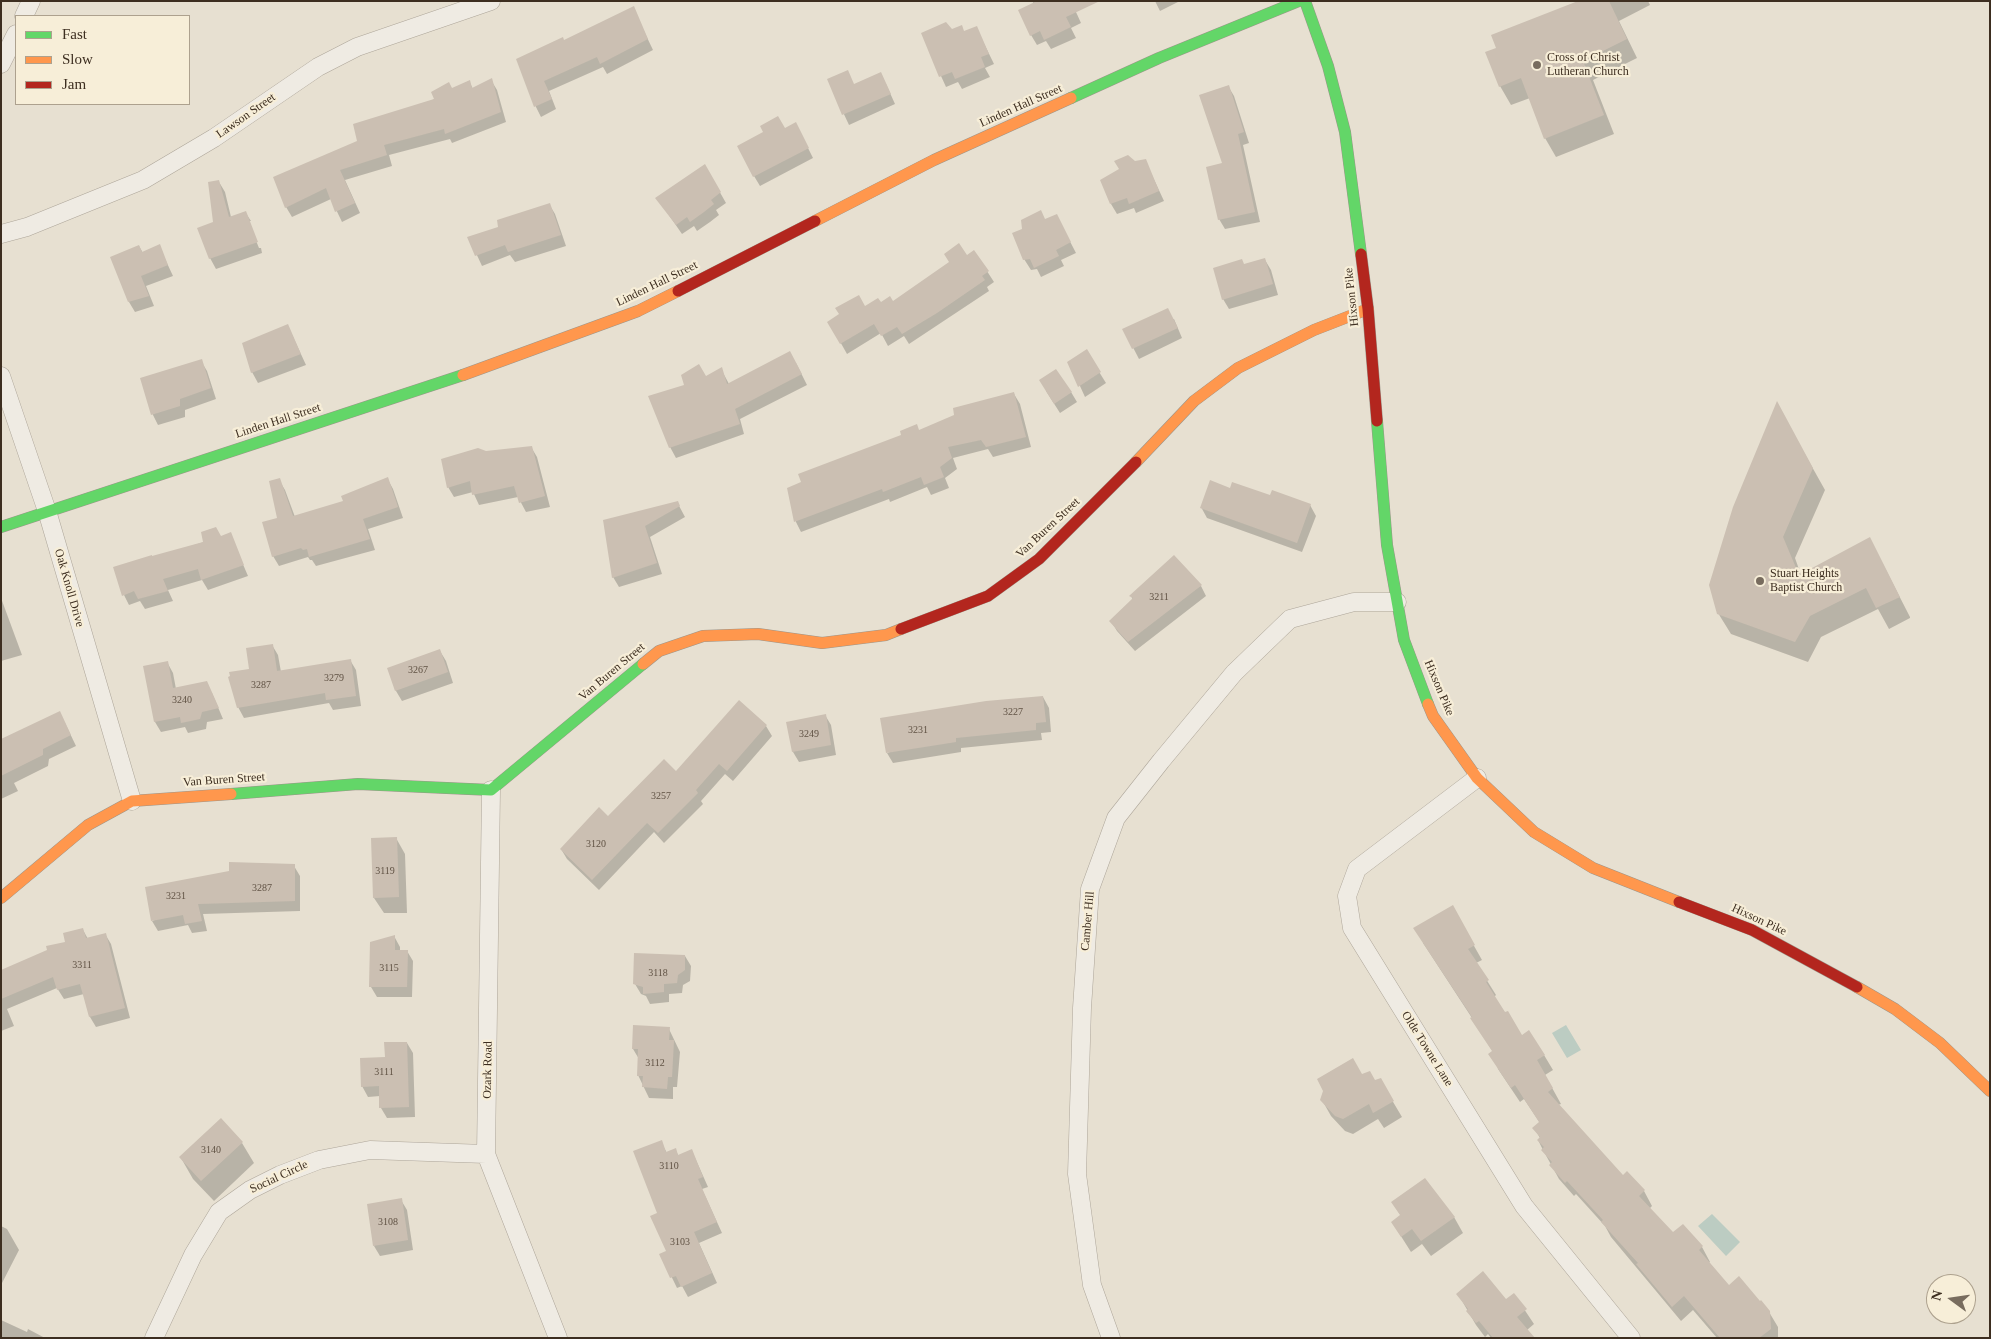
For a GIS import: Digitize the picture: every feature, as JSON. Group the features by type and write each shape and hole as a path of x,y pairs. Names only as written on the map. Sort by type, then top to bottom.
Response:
{"street":[{"path":"24,15 31,1"},
{"name":"Lawson Street","path":"1,234 27,227 143,180 214,138 318,66 358,47 491,1"},
{"name":"Linden Hall Street","path":"1,527 464,374 638,311 934,160 1159,58 1299,1"},
{"name":"Hixson Pike","path":"1305,1 1328,66 1345,132 1368,309 1387,545 1404,640 1433,716 1477,778 1534,832 1593,868 1752,930 1821,966 1895,1009 1940,1043 1990,1091"},
{"path":"1,64 15,36"},
{"name":"Van Buren Street","path":"1,898 88,825 132,801 358,784 491,790 659,651 703,636 758,634 822,643 886,634 988,596 1039,559 1156,442 1194,401 1238,368 1314,330 1368,309"},
{"name":"Oak Knoll Drive","path":"1,376 47,511 132,801"},
{"name":"Camber Hill","path":"1112,1338 1092,1285 1077,1174 1082,1008 1090,889 1116,818 1234,673 1290,618 1354,602 1397,602"},
{"name":"Olde Towne Lane","path":"1477,778 1357,869 1347,896 1352,928 1524,1206 1631,1338"},
{"name":"Ozark Road","path":"491,790 486,1154 558,1338"},
{"name":"Social Circle","path":"154,1338 193,1255 219,1212 250,1190 280,1175 320,1160 370,1150 486,1154"}],"shaded area":[{"path":"1566,1025 1581,1050 1567,1058 1552,1033"},
{"path":"1712,1214 1740,1242 1726,1256 1698,1226"}],"building":[{"path":"1037,1 1100,1 1066,17 1071,27 1044,40 1040,31 1030,36 1018,10"},
{"name":"Cross of Christ Lutheran Church","path":"1578,1 1609,1 1627,39 1583,61 1604,115 1544,139 1521,78 1499,87 1485,52 1496,48 1491,35"},
{"path":"634,6 648,39 600,64 597,57 544,81 552,99 534,107 516,59 563,37 564,40"},
{"path":"946,22 952,29 962,25 964,31 977,26 989,54 981,57 985,67 955,79 952,72 939,77 921,33"},
{"path":"848,70 854,84 881,72 891,94 842,115 827,79"},
{"path":"492,78 501,112 445,134 444,129 384,145 387,155 340,170 355,203 335,212 326,188 285,208 273,177 357,141 353,124 434,99 431,92 449,82 452,88 470,80 472,88"},
{"path":"1229,85 1244,132 1238,134 1255,212 1218,220 1206,167 1222,163 1199,95"},
{"path":"778,116 785,128 796,122 809,148 753,177 737,146 763,132 760,126"},
{"path":"1128,155 1135,161 1146,159 1159,191 1129,204 1127,198 1110,204 1100,180 1119,169 1114,161"},
{"path":"705,164 721,192 711,200 714,204 704,212 690,222 687,217 676,225 655,198"},
{"path":"219,180 229,217 246,211 258,242 209,259 197,228 213,222 208,182"},
{"path":"550,203 561,235 508,252 505,245 475,256 467,237 498,227 497,220"},
{"path":"1041,210 1045,219 1057,214 1071,242 1056,250 1059,256 1034,268 1030,259 1023,260 1012,233 1022,229 1021,220"},
{"path":"959,243 967,255 974,250 989,271 982,276 985,280 902,334 897,327 881,336 874,324 840,344 827,322 839,314 835,308 859,295 865,306 878,298 881,302 890,296 893,301 949,262 944,254"},
{"path":"160,244 168,265 141,276 149,296 128,302 110,257 139,245 142,252"},
{"path":"1265,258 1273,284 1222,300 1213,268 1242,259 1244,264"},
{"path":"1168,308 1178,328 1132,349 1122,329"},
{"path":"288,324 301,354 251,373 242,343"},
{"path":"1087,349 1101,372 1078,387 1067,362"},
{"path":"790,351 802,374 735,409 740,424 669,448 648,396 684,385 681,375 699,364 706,376 722,367 727,384"},
{"path":"202,359 211,388 180,399 180,406 151,415 140,378"},
{"path":"1056,369 1072,392 1054,404 1039,380"},
{"path":"1014,392 1026,437 986,447 981,440 948,447 952,458 940,467 944,477 924,485 921,477 883,492 882,489 794,522 787,488 801,482 798,474 901,435 900,431 917,424 919,430 954,415 953,408"},
{"path":"1777,401 1813,468 1783,537 1799,575 1870,537 1900,597 1876,608 1866,588 1810,616 1795,642 1717,614 1709,585 1733,507"},
{"path":"532,446 545,496 519,503 514,486 472,495 470,481 447,488 441,459 478,448 486,451"},
{"path":"388,477 398,507 363,519 370,539 309,557 307,549 303,550 301,548 272,557 262,522 277,518 269,481 280,478 293,516 343,501 341,496"},
{"path":"1210,480 1230,488 1232,482 1270,495 1272,490 1311,504 1297,543 1200,508"},
{"path":"678,501 680,506 645,526 657,563 612,578 603,520"},
{"path":"216,527 221,536 231,532 244,565 201,580 198,569 163,579 168,591 138,599 134,591 122,596 113,567 203,542 201,532"},
{"path":"1174,555 1202,585 1128,642 1109,621 1133,598 1129,596"},
{"path":"273,644 277,671 351,659 356,696 326,700 325,693 237,708 228,677 230,676 229,672 249,669 246,648"},
{"path":"440,649 448,672 395,691 387,668"},
{"path":"168,661 173,688 207,681 219,708 202,712 200,719 181,723 180,717 154,722 143,666"},
{"path":"1043,696 1046,722 1036,723 1036,730 956,738 956,742 886,753 880,718 986,701"},
{"path":"739,700 767,725 727,771 719,764 696,790 698,793 658,833 647,823 592,880 560,849 599,807 608,816 664,759 676,771"},
{"path":"60,711 71,735 43,749 43,755 1,776 1,739"},
{"path":"826,714 831,745 792,752 786,722"},
{"path":"397,837 399,897 373,898 371,838"},
{"path":"229,862 295,864 295,901 198,904 202,921 185,924 183,915 151,921 145,887 229,871"},
{"path":"1453,905 1475,945 1468,949 1489,980 1486,982 1505,1012 1508,1011 1522,1035 1529,1030 1545,1055 1537,1060 1553,1088 1548,1092 1623,1175 1627,1171 1645,1190 1639,1196 1673,1232 1683,1224 1703,1246 1699,1250 1729,1285 1739,1276 1761,1300 1770,1311 1771,1329 1759,1338 1720,1338 1684,1296 1672,1307 1636,1264 1638,1263 1601,1222 1603,1220 1567,1181 1565,1183 1549,1165 1552,1162 1541,1150 1544,1147 1537,1140 1540,1137 1532,1128 1539,1122 1515,1085 1511,1088 1488,1054 1492,1051 1470,1018 1472,1017 1413,928"},
{"path":"83,928 86,938 106,933 125,1008 89,1017 80,984 57,990 53,977 1,999 1,970 47,950 46,946 65,942 63,933"},
{"path":"395,935 395,950 408,950 407,987 369,987 370,942"},
{"path":"634,953 685,955 685,970 678,975 677,983 664,984 664,992 643,994 643,987 633,984"},
{"path":"633,1025 670,1027 669,1040 674,1040 672,1077 668,1077 667,1089 642,1087 643,1076 637,1076 638,1049 632,1049"},
{"path":"384,1042 407,1042 409,1107 379,1108 379,1086 361,1087 360,1058 385,1057"},
{"path":"1353,1058 1362,1074 1370,1071 1375,1080 1381,1078 1394,1101 1373,1113 1369,1104 1343,1119 1335,1116 1320,1100 1323,1091 1317,1079"},
{"path":"221,1118 243,1142 201,1181 179,1157"},
{"path":"662,1140 666,1152 676,1148 678,1155 692,1149 703,1177 698,1179 717,1222 694,1232 712,1273 681,1287 676,1276 670,1278 659,1254 666,1251 650,1216 657,1213 633,1151"},
{"path":"1425,1178 1455,1217 1421,1241 1412,1229 1401,1237 1391,1222 1400,1215 1391,1202"},
{"path":"402,1198 408,1240 373,1246 367,1204"},
{"path":"1483,1271 1506,1299 1514,1293 1527,1309 1517,1317 1535,1338 1493,1338 1479,1321 1476,1323 1466,1311 1468,1309 1456,1294"}],"traffic: fast":[{"path":"1071,98 1159,58 1299,1"},
{"path":"1305,1 1328,66 1345,132 1361,254"},
{"path":"1,527 463,375"},
{"path":"1377,421 1387,545 1404,640 1428,704"},
{"path":"231,794 358,784 491,790 643,664"}],"traffic: slow":[{"path":"815,221 934,160 1071,98"},
{"path":"463,375 638,311 678,291"},
{"path":"1136,462 1194,401 1238,368 1314,330 1368,309"},
{"path":"643,664 659,651 703,636 758,634 822,643 886,635 901,629"},
{"path":"1428,704 1433,716 1477,778 1534,832 1593,868 1679,902"},
{"path":"1,898 88,825 132,801 231,794"},
{"path":"1857,987 1895,1009 1940,1043 1990,1091"}],"traffic: jam":[{"path":"678,291 815,221"},
{"path":"1361,254 1368,309 1377,421"},
{"path":"901,629 988,596 1039,559 1136,462"},
{"path":"1679,902 1752,930 1857,987"}],"place":[{"name":"Cross of Christ Lutheran Church","path":"1537,65"},
{"name":"Stuart Heights Baptist Church","path":"1760,581"}]}
